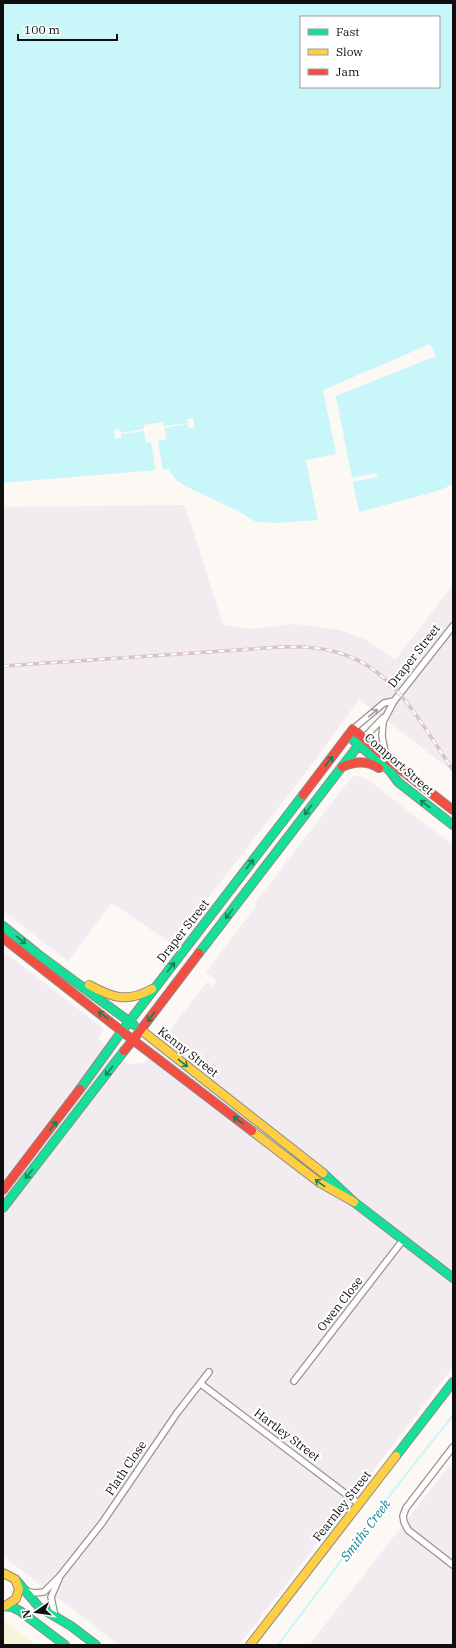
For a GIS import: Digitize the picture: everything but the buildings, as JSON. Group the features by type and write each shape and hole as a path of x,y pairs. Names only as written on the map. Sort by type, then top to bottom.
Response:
{"main road":[{"name":"Comport Street","path":"351,732 364,738 387,759 453,810"},
{"name":"Comport Street","path":"351,732 359,745 390,771 398,782 453,825"},
{"name":"Draper Street","path":"3,1190 50,1130 156,986 351,732"},
{"name":"Draper Street","path":"3,1208 364,738"},
{"path":"340,768 358,762 371,763 398,782"},
{"name":"Kenny Street","path":"3,926 39,955 141,1030 309,1160 342,1189 354,1202"},
{"name":"Kenny Street","path":"3,938 133,1040 320,1183 354,1202 453,1278"},
{"path":"39,955 114,998 124,999 140,996 156,986"},
{"name":"Fearnley Street","path":"250,1645 453,1382"},
{"path":"3,1573 12,1576 39,1607 75,1628 96,1645"},
{"path":"3,1606 11,1604 17,1598 19,1587 16,1580"},
{"path":"3,1606 12,1607 20,1611 65,1645"},
{"path":"75,1628 90,1645"}],"street":[{"name":"Draper Street","path":"387,759 383,744 383,722 394,701 453,626"},
{"name":"Draper Street","path":"351,732 384,703 394,701"},
{"name":"Draper Street","path":"364,738 389,712"},
{"name":"Owen Close","path":"294,1381 403,1240"},
{"name":"Plath Close","path":"22,1589 31,1592 44,1592 60,1576 102,1523 177,1413 209,1372"},
{"name":"Hartley Street","path":"201,1384 359,1504"},
{"path":"453,1447 406,1508 403,1516 405,1526 412,1534 453,1566"},
{"name":"Plath Close","path":"55,1616 51,1597 60,1576"}],"shaded area":[{"path":"184,505 223,625 250,629 296,624 340,630 365,639 395,660 453,585 453,772 359,699 317,758 172,944 112,903 68,961 3,911 3,507"},
{"path":"354,776 360,776 372,783 453,845 453,1367 239,1645 119,1645 3,1556 3,951 103,1028 103,1032 98,1039 128,1064 144,1063 207,982 212,986 217,981 206,972 257,905 255,903"},
{"path":"453,1461 453,1645 309,1645"}],"green space":[{"path":"3,1620 36,1645 3,1645"}],"water":[{"path":"3,3 453,3 453,483 434,492 359,512 318,520 276,523 256,522 238,511 177,481 168,469 3,483"}],"pier":[{"path":"430,344 436,356 336,396 352,478 377,473 377,477 353,482 359,512 318,520 306,460 336,454 323,390"},
{"path":"193,418 195,427 189,428 188,424 164,428 167,439 158,441 163,471 156,472 151,442 146,443 144,431 121,434 121,438 115,439 114,430 120,429 121,433 144,429 144,425 163,422 164,426 188,423 187,419"}],"waterway":[{"name":"Smiths Creek","path":"278,1645 393,1491 453,1415"}],"railway":[{"path":"3,666 281,647 315,648 343,654 366,665 386,680 403,698 453,770"}],"traffic: fast":[{"path":"199,953 364,738"},
{"path":"354,741 390,771 398,782 453,825"},
{"path":"122,1031 303,795"},
{"path":"3,926 39,955 134,1025"},
{"path":"80,1089 122,1031"},
{"path":"3,1208 124,1051"},
{"path":"323,1173 354,1202 453,1278"},
{"path":"396,1456 453,1382"},
{"path":"16,1580 39,1607 71,1626 96,1645"},
{"path":"3,1606 12,1607 20,1611 65,1645"}],"traffic: slow":[{"path":"89,985 105,993 120,997 135,996 152,989"},
{"path":"141,1030 323,1173"},
{"path":"252,1131 320,1183 354,1202"},
{"path":"250,1645 396,1456"},
{"path":"3,1573 15,1579 19,1589 16,1599 5,1606"}],"traffic: jam":[{"path":"303,795 353,729 387,759 453,810"},
{"path":"342,767 361,762 374,765 379,768"},
{"path":"3,938 133,1040 199,953"},
{"path":"124,1051 133,1040 252,1131"},
{"path":"3,1190 80,1089"}]}
